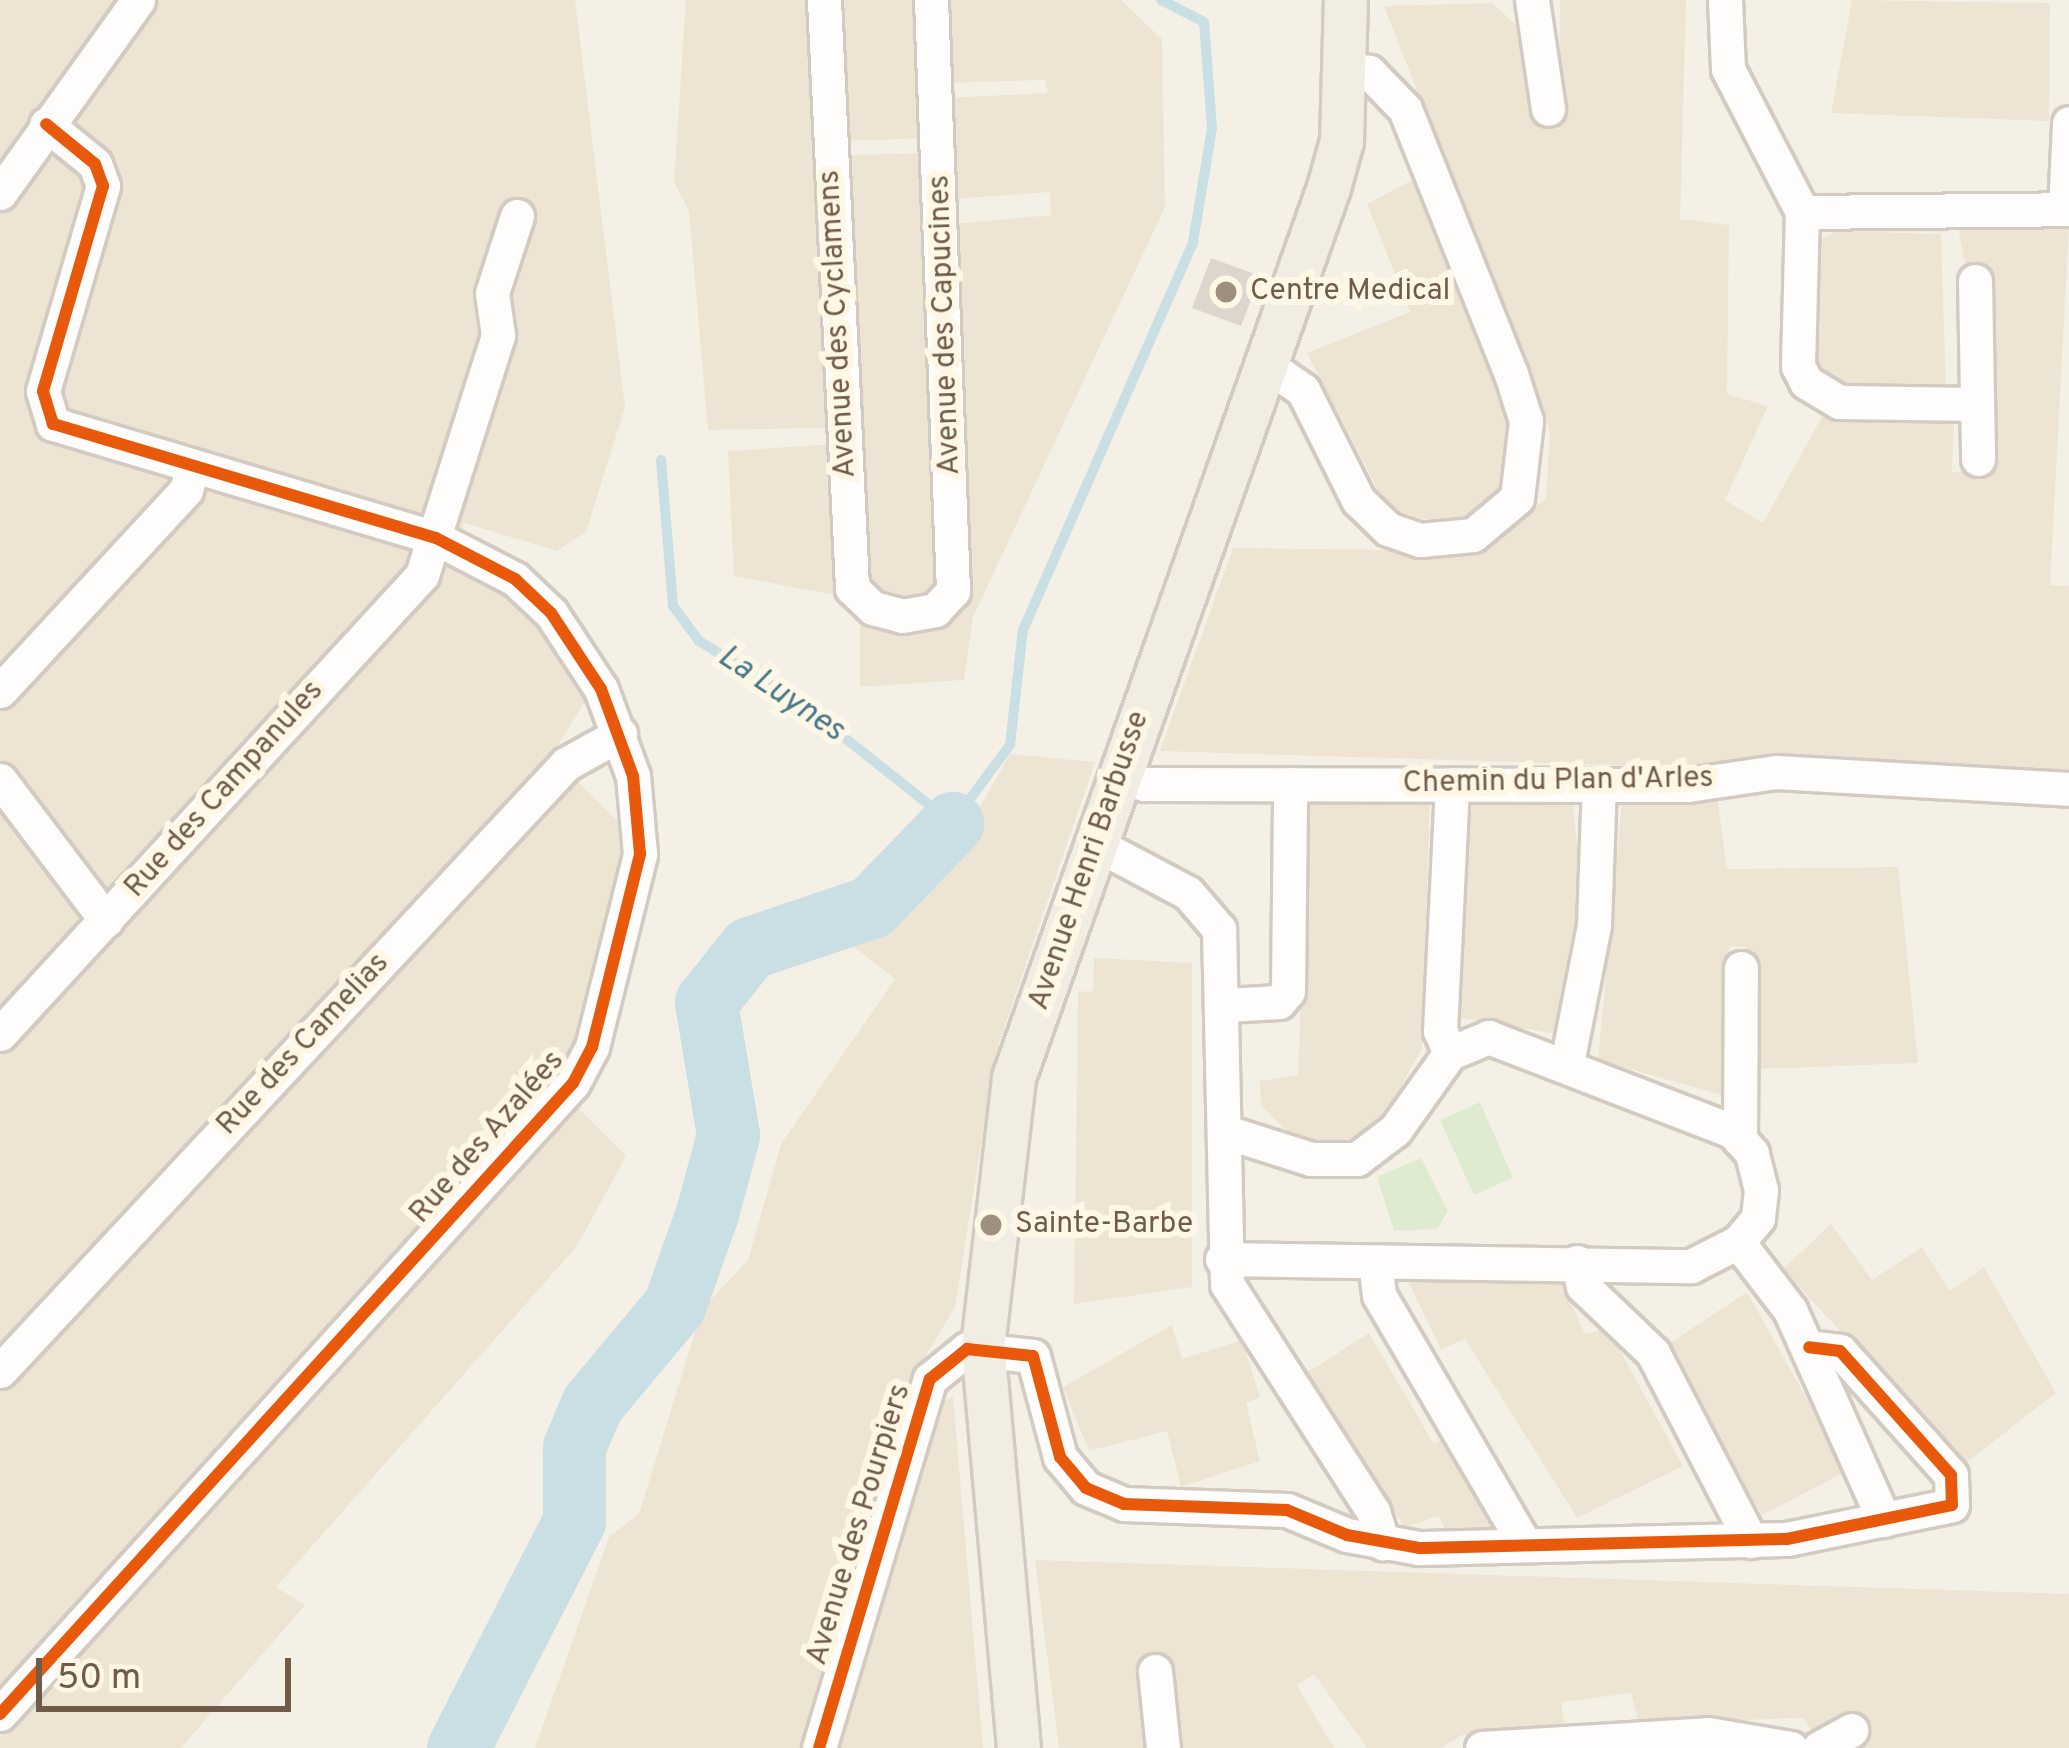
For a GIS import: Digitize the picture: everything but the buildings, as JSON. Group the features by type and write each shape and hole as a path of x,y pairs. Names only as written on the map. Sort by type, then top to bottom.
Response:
{"main road":[{"name":"Avenue Henri Barbusse","path":"1019,1748 983,1347 1014,1078 1342,141 1348,69 1346,0"}],"street":[{"path":"0,193 138,0"},
{"name":"Avenue des Cyclamens","path":"824,0 852,588 873,608 902,616"},
{"name":"Avenue des Capucines","path":"902,616 935,610 953,591 931,0"},
{"path":"1532,0 1548,109"},
{"path":"1725,0 1728,69 1802,212 1798,366 1806,382 1839,402 1977,404"},
{"path":"1267,365 1303,390 1358,500 1388,529 1420,541 1472,536 1517,498 1526,421 1511,374 1405,109 1369,72 1348,69"},
{"path":"1802,212 2067,209 2069,123"},
{"name":"Rue des Azalées","path":"0,1714 584,1066 640,854 620,734 551,613 514,579 436,538 66,432 46,412 43,392 104,186 95,164 46,124"},
{"name":"Rue des Campanules","path":"0,1034 422,575 498,335 492,293 518,216"},
{"path":"1975,281 1978,459"},
{"path":"0,691 171,507 194,467"},
{"name":"Rue des Camelias","path":"0,1371 566,764 620,734"},
{"name":"Chemin du Plan d'Arles","path":"1120,774 1144,784 1599,785 1776,772 2069,789"},
{"path":"0,780 106,920"},
{"path":"1226,1005 1279,1002 1288,991 1290,784"},
{"path":"1450,1053 1440,1031 1452,784"},
{"path":"1567,1063 1594,926 1599,785"},
{"path":"1096,844 1188,892 1219,929 1226,1005 1222,1258 1239,1306 1373,1511 1383,1544"},
{"path":"1222,1258 1691,1266 1738,1242 1758,1218 1761,1190 1740,1140 1741,968"},
{"path":"1226,1132 1311,1159 1358,1159 1380,1146 1450,1053 1489,1037 1701,1115 1740,1140"},
{"path":"1738,1242 1809,1347 1884,1520"},
{"path":"1375,1262 1379,1295 1524,1544"},
{"path":"1577,1262 1583,1286 1653,1353 1751,1541"},
{"path":"983,1347 1033,1356 1060,1457 1102,1497 1287,1510 1383,1544 1751,1541 1943,1512 1956,1485 1840,1351 1809,1347"},
{"name":"Avenue des Pourpiers","path":"818,1748 930,1378 948,1358 983,1347"},
{"path":"1155,1671 1163,1748"},
{"path":"1819,1748 1851,1730"},
{"path":"1482,1748 1708,1733 1791,1748"}],"shaded area":[{"path":"0,0 575,0 625,407 586,532 557,551 464,523 453,557 538,620 590,694 551,756 632,835 564,1094 626,1156 577,1246 276,1587 305,1605 181,1748 0,1748"},
{"path":"686,0 815,0 831,428 708,430 689,211 674,182"},
{"path":"837,0 919,0 927,138 845,141"},
{"path":"941,0 1121,0 1162,39 1165,207 973,617 964,680 860,687 860,624 921,630 959,611 952,224 1051,215 1050,192 953,199 944,98 1048,93 1045,80 945,83"},
{"path":"1560,0 1686,0 1680,219 1729,225 1727,394 1768,406 1725,500 1763,523 1823,415 1954,418 1952,472 1993,470 1983,279 1965,262 1957,223 2069,225 2050,585 2069,586 2069,779 1160,751 1233,548 1484,551 1546,498 1550,431 1384,6 1493,3 1516,25 1539,127 1559,129"},
{"path":"1852,0 2050,3 2049,121 1831,113"},
{"path":"926,153 942,580 922,600 884,599 868,579 845,155"},
{"path":"1416,178 1515,434 1516,475 1488,510 1439,524 1387,507 1307,353 1410,312 1367,204"},
{"path":"1836,231 1941,234 1946,389 1825,385 1811,361 1817,241"},
{"path":"835,444 840,596 734,576 728,451"},
{"path":"1010,754 1095,762 996,1052 955,1307 912,1378 805,1748 535,1748 609,1537 639,1514 702,1309 748,1260 781,1144 895,979 838,934 895,916 945,869"},
{"path":"1717,795 1727,869 1898,867 1918,1063 1756,1069 1746,947 1729,946 1721,1095 1598,1060 1622,800"},
{"path":"1430,799 1422,1048 1386,1114 1352,1142 1298,1141 1261,1106 1260,1081 1298,1075 1309,800"},
{"path":"1472,800 1573,803 1582,898 1556,1034 1457,1017"},
{"path":"1094,958 1192,963 1192,1287 1074,1304 1078,992 1093,991"},
{"path":"1831,1224 1872,1280 1922,1247 1950,1291 1984,1267 2056,1393 1963,1465 1783,1269"},
{"path":"1408,1281 1562,1284 1585,1334 1608,1328 1683,1466 1577,1518 1465,1339 1441,1349"},
{"path":"1747,1292 1847,1471 1762,1515 1667,1345"},
{"path":"1172,1325 1182,1359 1242,1340 1260,1397 1246,1403 1260,1461 1181,1487 1167,1431 1089,1451 1063,1387"},
{"path":"1369,1333 1434,1444 1450,1435 1499,1531 1448,1537 1439,1516 1405,1527 1302,1376"},
{"path":"953,1397 983,1748 840,1748 935,1403"},
{"path":"1035,1560 2069,1594 2069,1748 1849,1748 1868,1736 1860,1716 1816,1738 1803,1718 1639,1723 1631,1693 1561,1702 1565,1728 1462,1735 1441,1748 1367,1748 1314,1674 1297,1685 1334,1748 1179,1748 1168,1654 1143,1660 1150,1748 1059,1748"}],"green space":[{"path":"1480,1102 1513,1178 1474,1195 1440,1120"},
{"path":"1421,1158 1448,1211 1437,1229 1394,1231 1377,1177"}],"waterway":[{"name":"La Luynes","path":"661,460 673,606 699,641 802,704 952,823 1010,745 1023,630 1193,242 1212,128 1204,22 1161,0"},
{"path":"458,1748 574,1521 574,1447 592,1404 674,1306 707,1213 728,1135 706,1002 749,948 871,907 952,823"}],"cycle path":[{"path":"0,1714 573,1083 592,1047 640,854 633,776 601,689 551,613 515,579 436,538 53,424 43,391 103,186 95,164 46,124"},
{"path":"819,1748 930,1379 967,1349 1033,1356 1060,1457 1086,1488 1124,1504 1287,1510 1347,1535 1419,1548 1787,1539 1952,1505 1951,1475 1840,1351 1809,1347"}],"place":[{"name":"Centre Medical","path":"1226,292"},
{"name":"Sainte-Barbe","path":"991,1225"}]}
